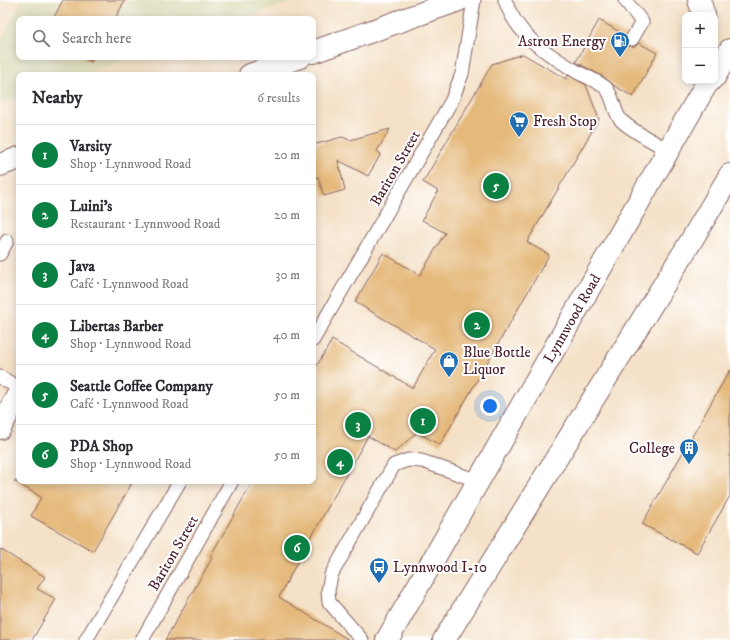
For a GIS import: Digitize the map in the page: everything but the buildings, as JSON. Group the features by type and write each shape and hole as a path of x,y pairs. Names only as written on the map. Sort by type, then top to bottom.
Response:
{"main road":[{"path":"316,51 459,0"},
{"path":"699,0 703,12"},
{"path":"718,71 730,50"},
{"path":"258,72 292,60"},
{"name":"Lynnwood Road","path":"387,640 706,84"},
{"path":"0,165 16,159"},
{"path":"444,640 691,241 730,175"},
{"path":"0,428 16,399"}],"lane":[{"name":"Bariton Street","path":"316,335 452,100 462,74 474,0"},
{"path":"505,0 508,10 518,28 525,36 568,66 606,85 611,96 614,109 620,120 668,150"},
{"path":"625,0 642,22 632,39"},
{"path":"0,254 7,241"},
{"path":"0,377 16,386"},
{"path":"362,640 329,602 328,591 331,575 394,465 408,460 422,461 478,481"},
{"path":"86,640 178,484"},
{"name":"Bariton Street","path":"142,640 230,484"}],"shaded area":[{"path":"22,0 297,0 251,16 16,16 16,60 124,60 90,72 16,72 16,98 0,104 0,43"}],"place":[{"name":"Astron Energy","path":"620,58"},
{"name":"Fresh Stop","path":"519,138"},
{"name":"Seattle Coffee Company","path":"496,186"},
{"name":"Luini's","path":"477,325"},
{"name":"Blue Bottle Liquor","path":"449,378"},
{"name":"Varsity","path":"423,421"},
{"name":"Java","path":"358,425"},
{"name":"Libertas Barber","path":"340,462"},
{"name":"College","path":"689,465"},
{"name":"PDA Shop","path":"297,548"},
{"name":"Lynnwood I-10","path":"379,584"}]}
